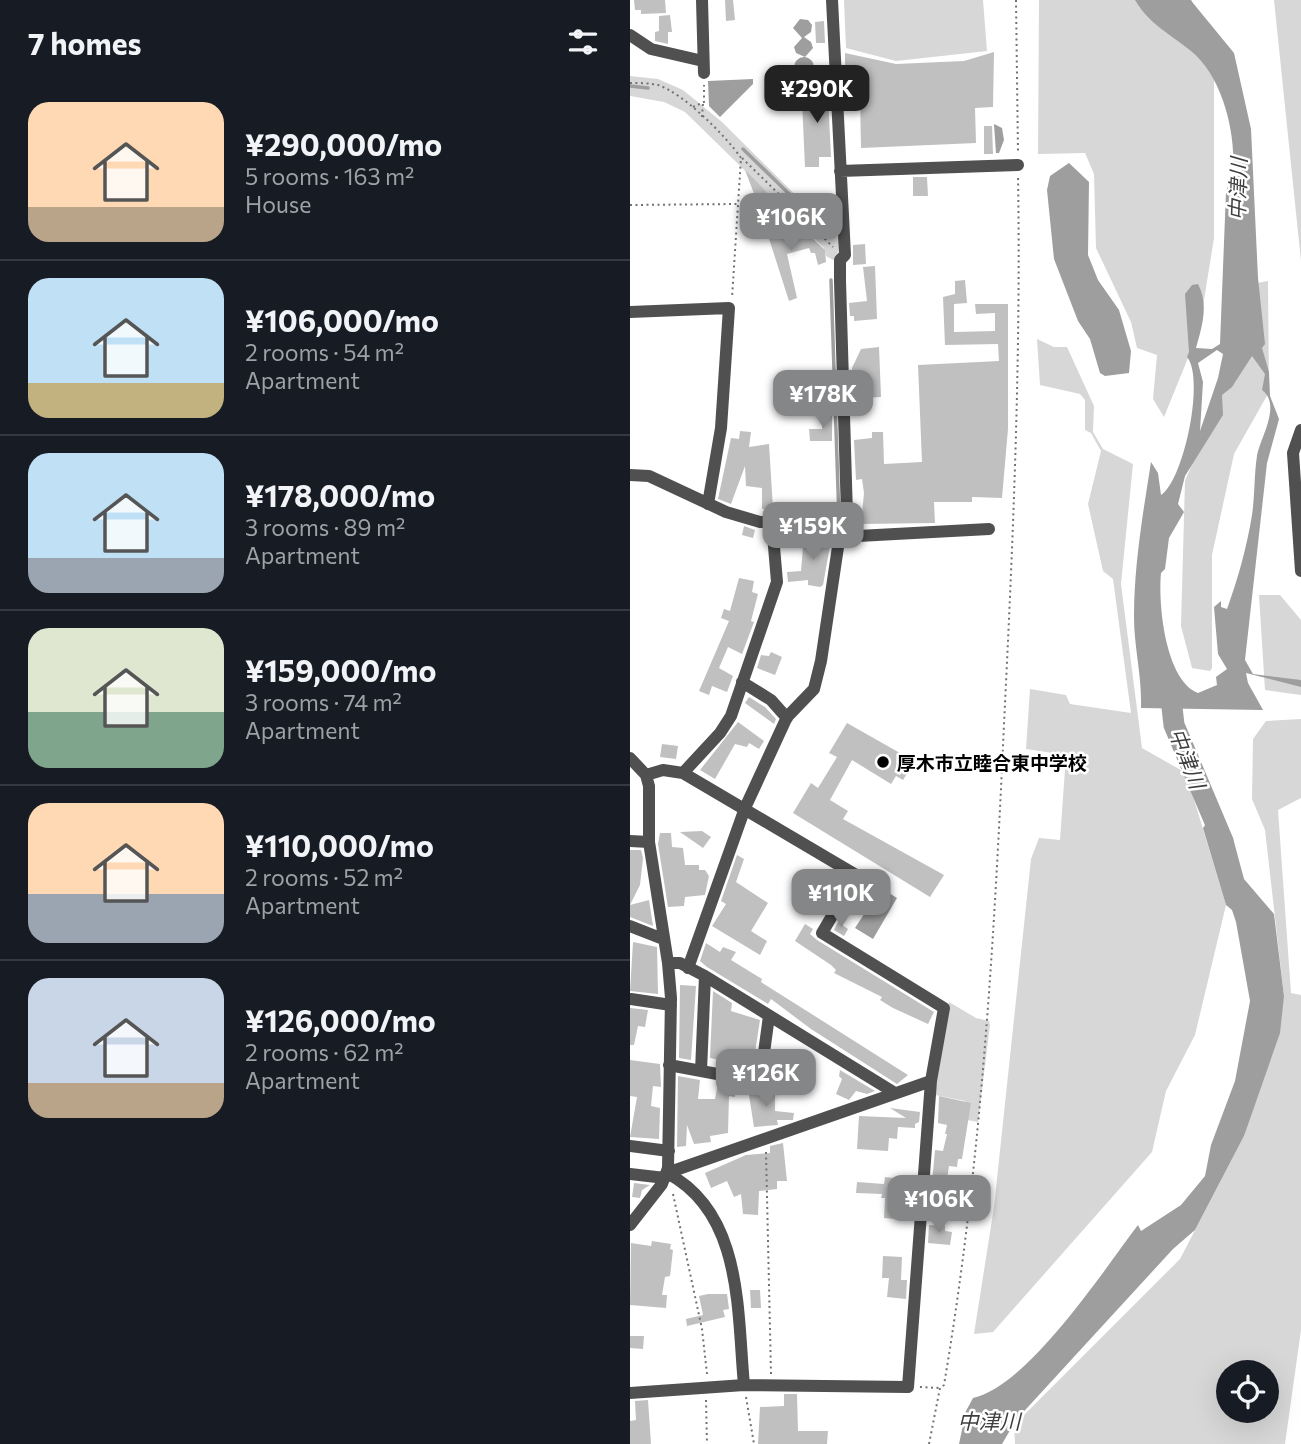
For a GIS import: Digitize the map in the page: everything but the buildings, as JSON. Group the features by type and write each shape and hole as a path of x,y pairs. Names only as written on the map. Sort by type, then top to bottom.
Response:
{"street":[{"path":"630,35 651,49 704,67 702,0"},
{"path":"688,968 745,808 787,718 814,689 841,534 847,515 840,260 845,255 832,0"},
{"path":"841,171 1018,165"},
{"path":"630,312 729,308 721,428 708,504"},
{"path":"1301,430 1293,453 1301,571"},
{"path":"630,475 649,476 726,512 772,523 841,534 858,536 989,529"},
{"path":"683,773 720,733 731,716 777,582 772,523"},
{"path":"742,682 771,700 787,718"},
{"path":"630,758 646,775 649,786 649,842 668,963 671,1005 668,1179"},
{"path":"630,1393 744,1385 908,1387 931,1081 944,1008 822,933 856,875 683,773 663,770 646,775"},
{"path":"630,841 649,842"},
{"path":"630,926 663,939"},
{"path":"668,963 680,963 705,976 894,1093"},
{"path":"701,1071 705,976"},
{"path":"631,999 671,1005"},
{"path":"669,1065 760,1082 769,1016"},
{"path":"630,1225 668,1179 766,1137 931,1081"},
{"path":"630,1146 669,1150"},
{"path":"630,1174 680,1180 704,1202 728,1247 744,1385"}],"path":[{"path":"929,1444 940,1388 944,1385 964,1266 981,1123 997,893 1016,479 1016,0"},
{"path":"702,118 704,67"},
{"path":"630,83 657,85 691,107 835,250 840,260"},
{"path":"691,107 703,103"},
{"path":"729,308 732,302 741,158"},
{"path":"630,205 737,204"},
{"path":"766,1137 771,1385"},
{"path":"668,1179 679,1211 688,1272 702,1329 707,1444"},
{"path":"744,1385 754,1444"},
{"path":"908,1387 940,1388"}],"shaded area":[{"path":"844,0 983,0 987,51 896,61 846,48"},
{"path":"1039,0 1159,0 1214,66 1214,238 1199,331 1164,417 1153,399 1157,355 1137,348 1131,322 1096,248 1094,174 1085,153 1038,154"},
{"path":"1274,0 1301,0 1301,261"},
{"path":"630,76 658,79 683,90 722,122 839,238 837,262 826,256 824,248 685,112 664,102 630,96"},
{"path":"1268,281 1269,392 1234,454 1212,555 1212,668 1210,671 1192,668 1181,626 1185,481 1239,351 1252,284"},
{"path":"1037,339 1054,347 1067,347 1094,406 1093,432 1103,449 1133,464 1121,584 1142,748 1186,773 1226,905 1195,1035 1166,1091 1152,1152 993,1332 974,1334 994,1207 1031,859 1039,838 1060,840 1066,755 1026,749 1030,689 1066,695 1070,704 1131,713 1113,579 1103,571 1088,504 1101,451 1091,433 1085,430 1085,400 1080,394 1040,385"},
{"path":"1259,595 1280,595 1301,620 1301,695 1265,690"},
{"path":"1301,719 1301,798 1278,810 1291,993 1301,995 1301,1330 1285,1444 1015,1444 1014,1425 1180,1259 1244,1136 1284,996 1265,830 1252,799 1253,739 1266,721"},
{"path":"949,1002 976,1018 989,1021 990,1025 978,1122 962,1119 965,1101 935,1095"}],"water":[{"path":"1135,0 1191,0 1234,53 1251,129 1258,278 1265,344 1262,348 1269,372 1270,396 1279,419 1267,463 1245,660 1253,674 1301,680 1301,687 1246,673 1248,683 1263,710 1141,708 1134,598 1151,462 1158,473 1161,495 1177,470 1193,406 1192,368 1187,357 1189,352 1185,294 1192,285 1198,284 1204,308 1196,348 1212,349 1220,344 1226,192 1232,174 1233,156 1225,106 1211,75 1191,51 1141,9","holes":["1217,350 1223,354 1218,378 1200,431 1203,382 1198,363","1252,356 1265,374 1262,390 1268,396 1270,413 1257,456 1252,515 1238,574 1227,609 1221,607 1221,601 1214,607 1218,654 1227,669 1216,677 1217,685 1198,693 1187,685 1171,657 1163,621 1161,573 1165,569 1169,538 1184,512 1178,504 1185,476 1223,415 1222,395 1232,387"]},
{"path":"800,19 808,20 812,25 811,32 804,37 811,42 813,48 805,57 796,53 794,47 802,38 793,28"},
{"path":"804,57 811,60 814,67 811,74 804,77 797,74 794,67 797,60"},
{"path":"753,79 753,84 720,117 709,106 708,81"},
{"path":"994,124 1002,128 1004,140 999,153 996,153"},
{"path":"1069,163 1089,182 1088,255 1098,280 1119,310 1131,351 1129,373 1105,376 1100,373 1090,339 1078,321 1054,259 1047,190 1050,176"},
{"name":"中津川","path":"1216,810 1233,838 1244,879 1274,914 1284,996 1280,1033 1244,1136 1195,1230 1173,1249 1016,1420 1002,1444 959,1444 966,1411 973,1398 994,1389 1040,1350 1085,1297 1138,1225 1141,1231 1181,1205 1205,1176 1211,1145 1235,1081 1250,1001 1236,922 1232,910 1226,905 1203,828"},
{"path":"881,888 897,898 873,939 855,928"}],"waterway":[{"path":"630,86 648,88"},
{"path":"743,149 822,226"},
{"path":"831,280 839,519"},
{"name":"中津川","path":"1169,681 1174,725 1223,841"}],"place":[{"name":"厚木市立睦合東中学校","path":"883,762"}]}
